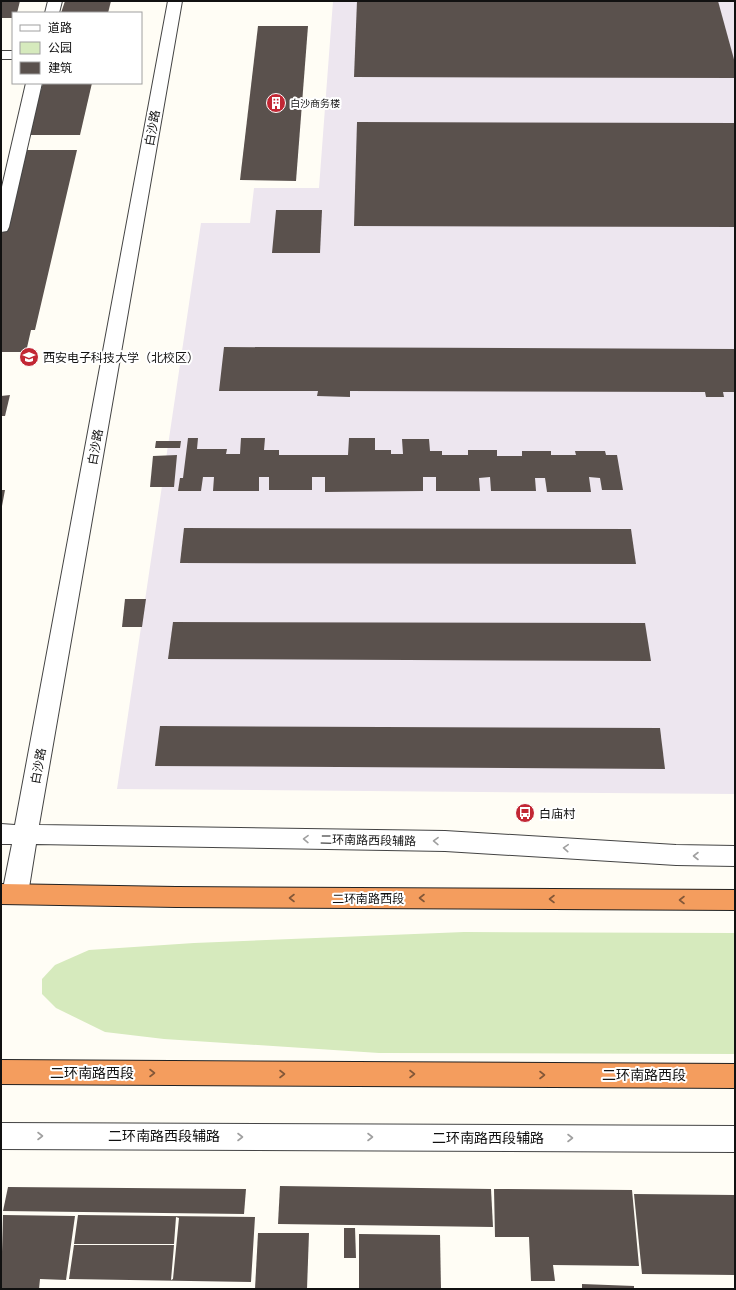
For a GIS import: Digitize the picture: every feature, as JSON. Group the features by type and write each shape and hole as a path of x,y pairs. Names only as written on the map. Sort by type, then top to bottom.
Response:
{"highway":[{"name":"二环南路西段","path":"8,894 184,897 735,900"},
{"name":"二环南路西段","path":"1,1072 735,1076"}],"street":[{"path":"52,12 55,1"},
{"name":"白沙路","path":"8,894 25,834 175,1"},
{"path":"1,56 12,56"},
{"path":"1,227 34,84"},
{"name":"二环南路西段辅路","path":"1,834 445,841 676,855 735,856"},
{"name":"二环南路西段辅路","path":"1,1136 735,1139"}],"shaded area":[{"path":"333,1 735,1 735,794 117,789 201,223 250,223 254,188 319,188"}],"green space":[{"path":"464,932 735,933 735,1054 379,1053 164,1039 105,1032 56,1008 42,994 42,979 55,965 89,950 194,943"}],"building":[{"path":"1,1 20,1 17,12 12,12 12,18 1,18"},
{"path":"65,1 111,1 108,12 61,12"},
{"path":"357,1 718,1 735,63 735,78 354,77"},
{"name":"白沙商务楼","path":"258,26 308,26 296,181 240,180"},
{"path":"43,84 92,84 80,135 28,135"},
{"path":"357,122 735,123 735,227 354,226"},
{"path":"25,150 77,150 35,330 31,330 26,352 1,352 1,237"},
{"path":"276,210 322,210 320,253 272,253"},
{"path":"224,347 735,349 735,392 723,392 724,397 706,397 705,392 350,391 350,397 317,396 318,391 219,391"},
{"path":"10,395 5,416 1,416 1,396"},
{"path":"188,438 198,438 197,449 227,449 226,454 240,454 241,438 265,438 264,450 279,450 279,455 348,455 349,438 375,438 375,450 391,450 391,454 403,454 402,439 429,439 430,451 442,451 442,455 468,455 468,450 497,450 497,456 522,456 522,451 551,451 551,455 576,455 575,451 605,451 606,455 617,455 623,490 602,490 600,478 589,477 591,492 547,492 545,478 535,478 536,491 491,491 490,477 479,478 480,491 436,491 436,477 423,477 423,491 325,492 325,477 312,477 312,490 269,490 269,477 259,477 259,491 213,491 214,477 203,477 201,491 178,491 180,478 183,478"},
{"path":"156,441 181,441 180,448 155,448"},
{"path":"177,455 174,487 150,487 153,456"},
{"path":"1,490 5,490 2,506 1,506"},
{"path":"184,528 631,529 636,564 180,563"},
{"path":"125,599 146,599 142,627 122,627"},
{"path":"173,622 645,623 651,661 168,659"},
{"path":"160,726 660,728 665,769 155,766"},
{"path":"280,1186 491,1189 493,1227 278,1224"},
{"path":"8,1187 246,1189 244,1214 3,1211"},
{"path":"494,1189 632,1190 639,1266 553,1265 555,1281 531,1281 529,1237 495,1237"},
{"path":"634,1194 735,1195 735,1275 642,1274"},
{"path":"3,1215 75,1216 66,1280 40,1279 39,1289 1,1289"},
{"path":"78,1215 255,1217 251,1282 69,1279 74,1245 174,1245 171,1280 173,1279 179,1218 176,1217 174,1244 74,1244"},
{"path":"344,1228 355,1228 356,1258 344,1258"},
{"path":"258,1233 309,1233 307,1289 255,1289"},
{"path":"359,1234 440,1235 441,1289 359,1289"},
{"path":"582,1284 634,1286 634,1289 582,1289"}],"place":[{"name":"白沙商务楼","path":"276,103"},
{"name":"西安电子科技大学（北校区）","path":"29,357"},
{"name":"白庙村","path":"525,813"}]}
